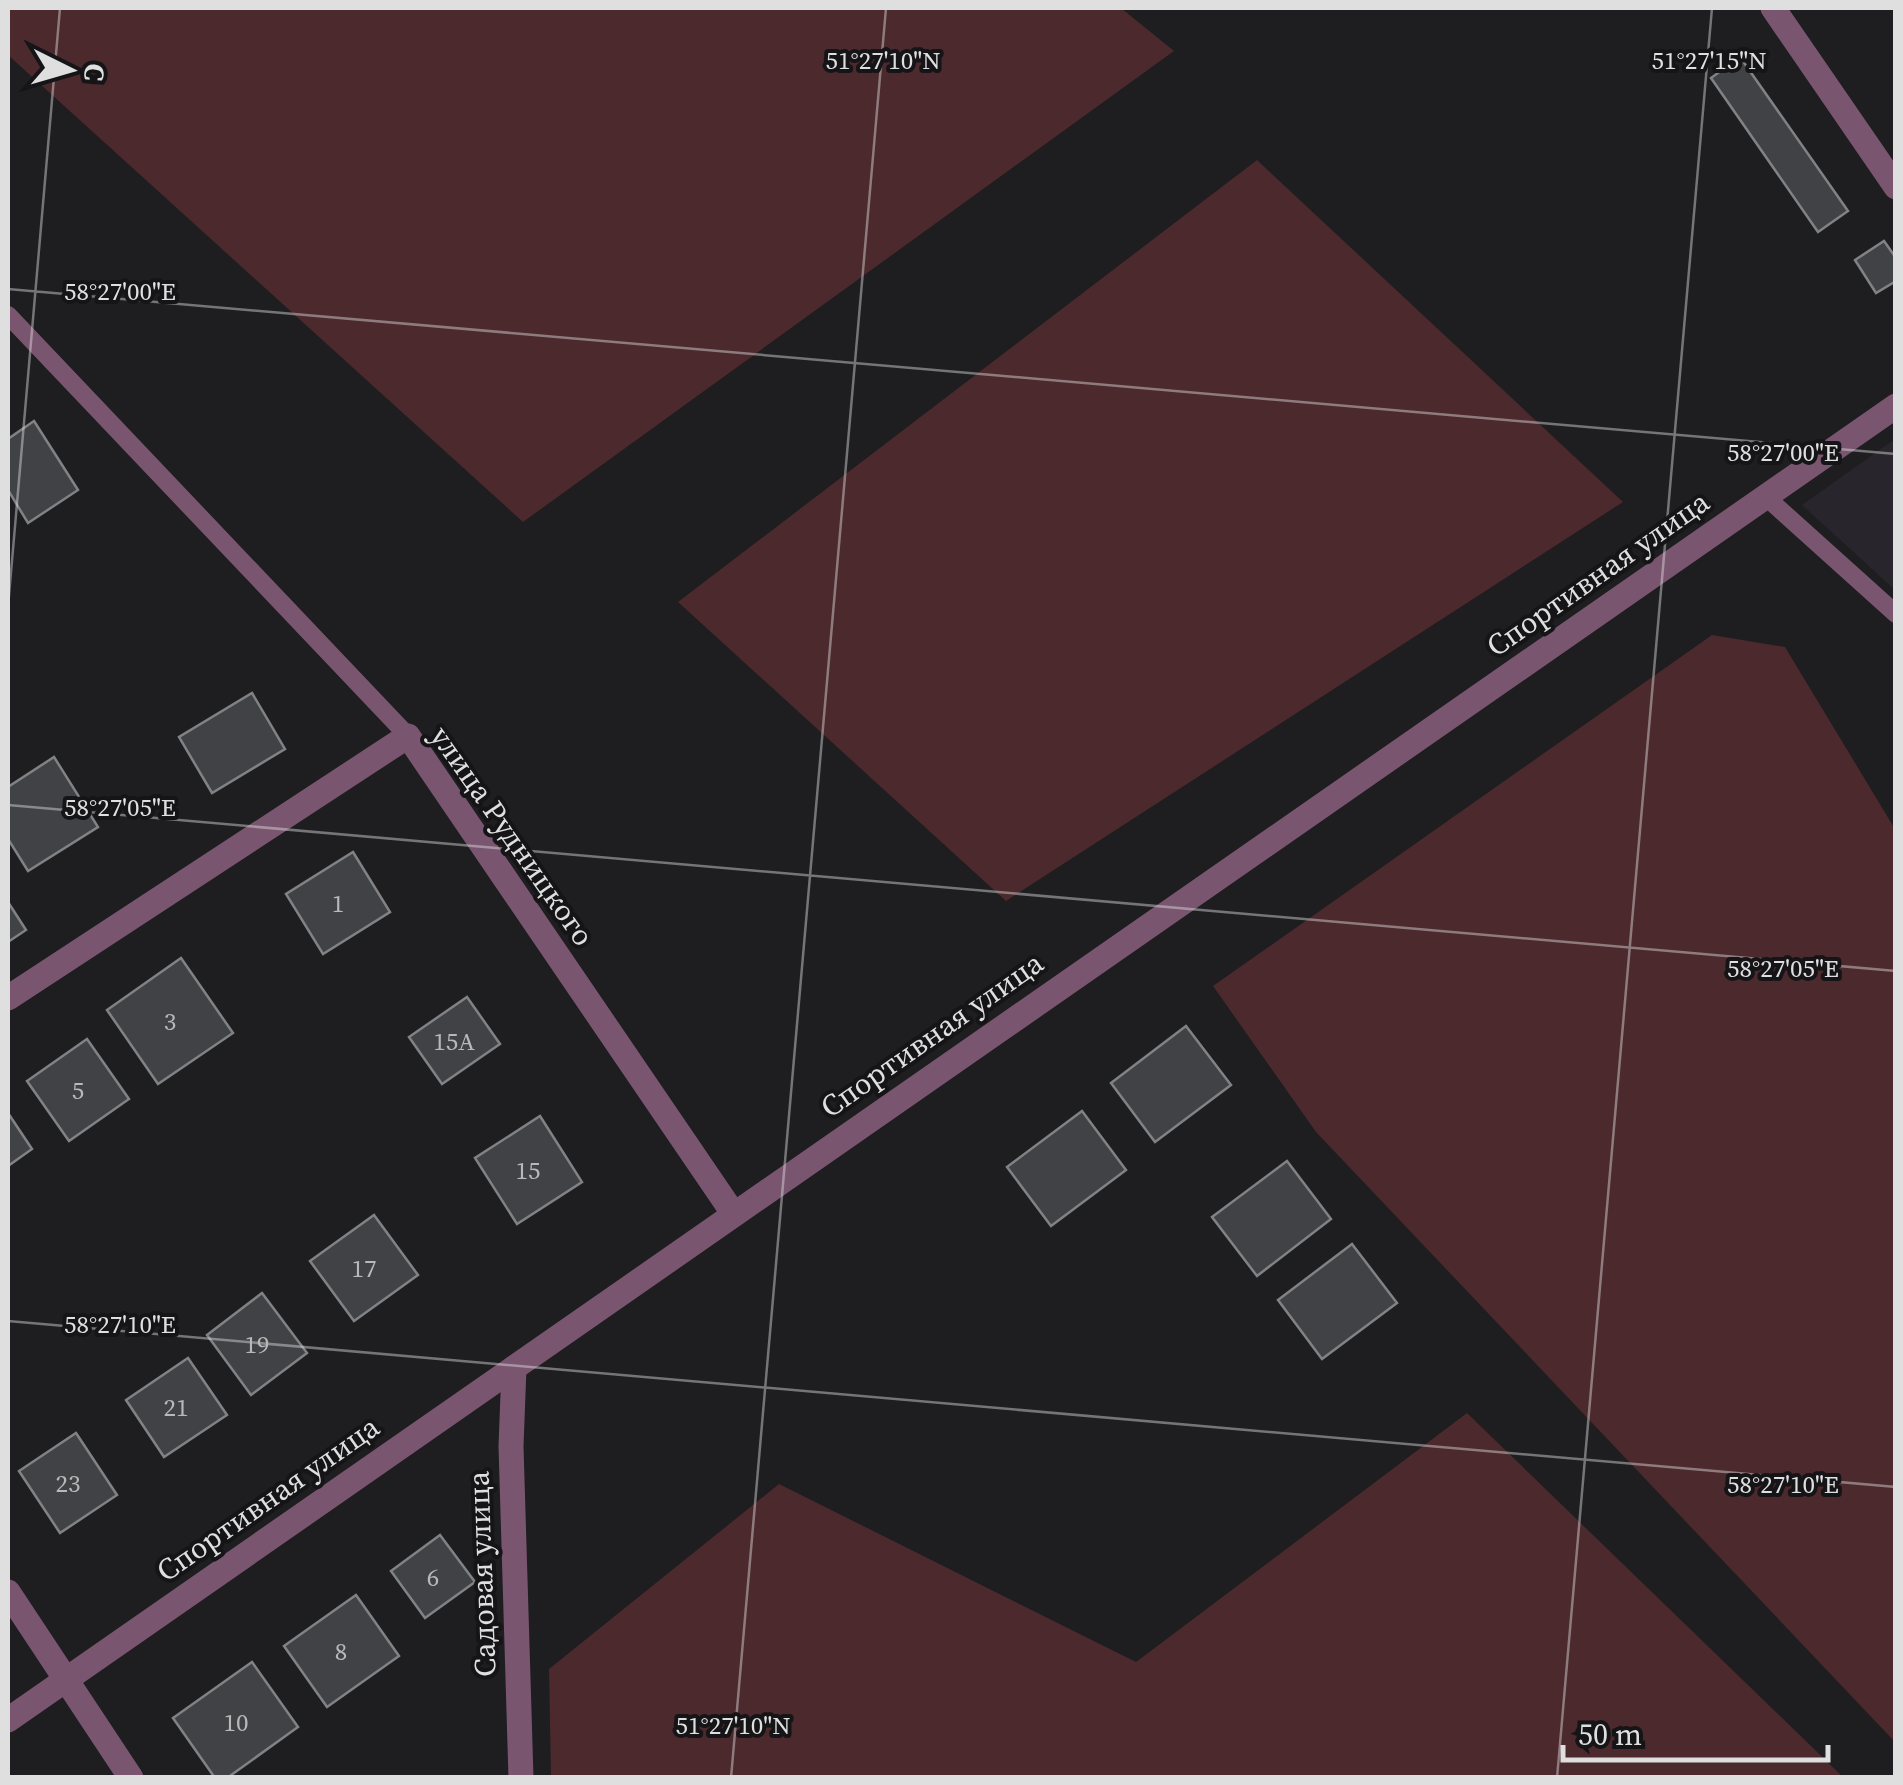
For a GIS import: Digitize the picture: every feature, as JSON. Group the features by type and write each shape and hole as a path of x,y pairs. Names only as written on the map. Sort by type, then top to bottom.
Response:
{"street":[{"path":"1773,8 1896,187"},
{"name":"Спортивная улица","path":"8,1720 1896,406"},
{"name":"улица Рудницкого","path":"8,998 408,736 733,1213"},
{"name":"Садовая улица","path":"514,1368 511,1446 521,1778"},
{"path":"8,1592 130,1778"}],"lane":[{"path":"8,315 408,736"},
{"path":"1766,497 1896,614"}],"shaded area":[{"path":"8,8 1121,8 1174,51 523,522 8,55"},
{"path":"1257,160 1623,502 1006,901 678,602"},
{"path":"1895,439 1895,590 1802,505"},
{"path":"1712,635 1785,647 1895,829 1895,1742 1316,1132 1213,986"},
{"path":"1467,1413 1843,1777 551,1777 549,1669 779,1484 1136,1662"}],"building":[{"path":"1740,57 1848,211 1818,232 1711,78"},
{"path":"1884,241 1896,258 1896,281 1876,293 1855,260"},
{"path":"34,421 78,490 28,523 8,490 8,439"},
{"path":"252,693 285,749 212,793 179,737"},
{"path":"54,757 98,827 28,871 8,839 8,787"},
{"path":"353,852 390,912 323,954 286,894"},
{"path":"8,902 26,930 8,942"},
{"path":"181,958 233,1033 158,1084 107,1010"},
{"path":"467,997 500,1044 442,1084 409,1037"},
{"path":"1186,1026 1231,1085 1155,1142 1111,1083"},
{"path":"87,1039 129,1099 69,1141 27,1081"},
{"path":"1082,1111 1126,1170 1051,1226 1007,1167"},
{"path":"8,1113 32,1149 8,1166"},
{"path":"540,1116 582,1182 517,1224 475,1158"},
{"path":"1287,1161 1331,1219 1257,1276 1212,1217"},
{"path":"374,1215 418,1275 354,1321 310,1261"},
{"path":"1352,1244 1397,1303 1322,1359 1278,1300"},
{"path":"262,1293 307,1353 251,1395 207,1335"},
{"path":"188,1358 227,1415 164,1457 126,1400"},
{"path":"76,1433 117,1495 60,1533 19,1471"},
{"path":"440,1535 475,1582 425,1618 391,1571"},
{"path":"356,1595 399,1656 327,1707 284,1646"},
{"path":"252,1662 298,1727 227,1778 215,1778 173,1718"}]}
